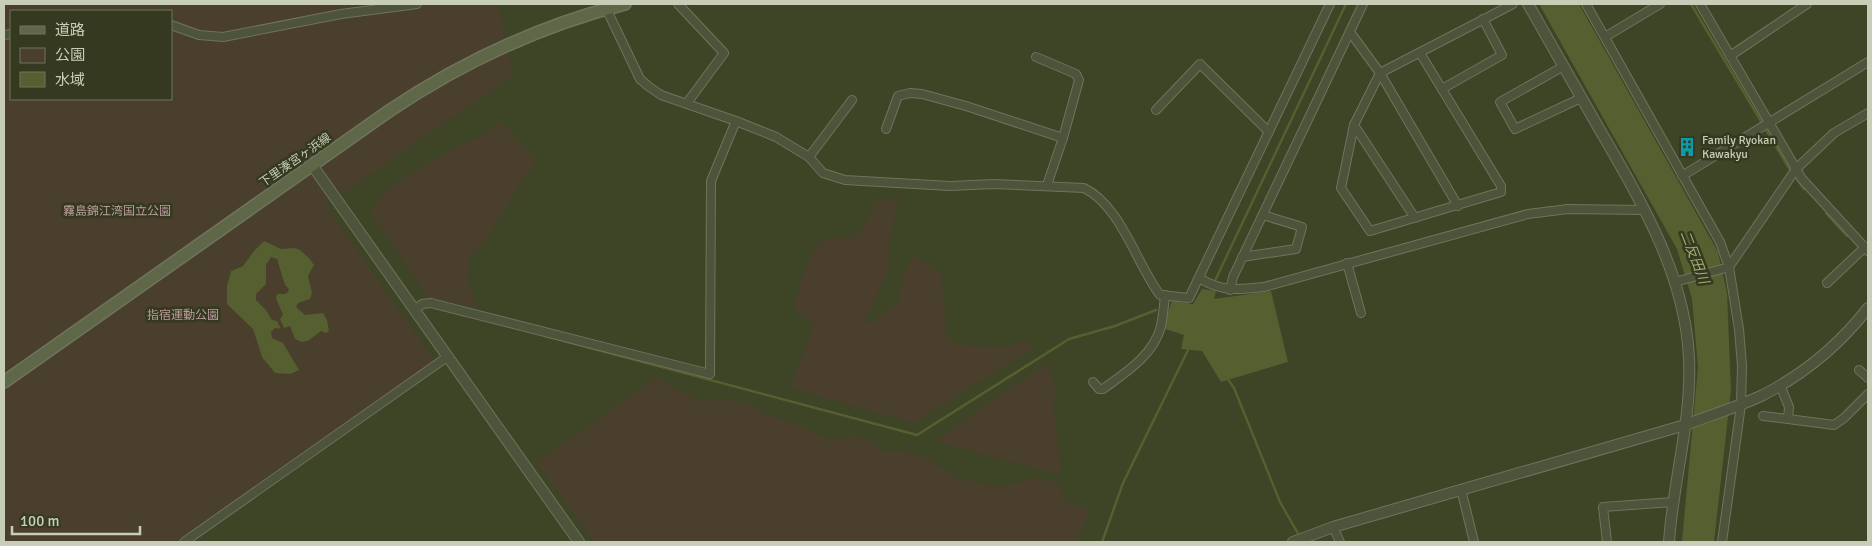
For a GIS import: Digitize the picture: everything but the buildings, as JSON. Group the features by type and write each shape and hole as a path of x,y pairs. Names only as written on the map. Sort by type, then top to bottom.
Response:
{"main road":[{"name":"下里湊宮ヶ浜線","path":"4,382 416,93 472,61 534,33 605,6 625,4"}],"street":[{"path":"172,24 199,35 223,37 341,14 417,4"},
{"path":"678,4 724,54 687,103"},
{"path":"605,6 640,79 661,95 736,120 776,137 809,157 823,172 845,180 950,186 994,184 1084,188 1094,193 1103,201 1128,238 1151,283 1160,295 1189,298 1200,279 1330,4"},
{"path":"1226,289 1233,278 1363,4"},
{"path":"1420,53 1501,186 1502,192 1370,231 1341,188 1354,125 1380,73 1513,4"},
{"path":"1528,4 1644,210 1666,255 1683,310 1689,358 1689,386 1669,542"},
{"path":"1586,4 1720,242 1729,267 1739,329 1742,366 1741,404 1722,542"},
{"path":"1605,37 1660,4"},
{"path":"1700,4 1794,172 1867,249 1827,284"},
{"path":"1730,56 1807,4"},
{"path":"1442,89 1502,55 1483,19"},
{"path":"1350,32 1380,73 1458,206"},
{"path":"1036,57 1076,74 1079,80 1063,138 1047,185"},
{"path":"1682,176 1868,62"},
{"path":"1156,110 1200,64 1269,132"},
{"path":"1564,66 1500,102 1515,129 1581,98"},
{"path":"886,129 898,96 910,93 922,94 966,106 1063,138"},
{"path":"809,157 852,100"},
{"path":"1675,282 1729,267 1794,172 1834,133 1867,117"},
{"path":"414,310 422,304 431,303 710,374 711,182 736,120"},
{"path":"1354,125 1414,218"},
{"path":"312,165 579,542"},
{"path":"1200,279 1226,289 1264,287 1528,214 1568,209 1644,210"},
{"path":"1242,257 1296,249 1302,227 1263,215"},
{"path":"1347,264 1361,313"},
{"path":"1093,382 1103,389 1135,365 1148,351 1161,327 1166,295"},
{"path":"1293,542 1333,527 1685,425 1741,404 1780,385 1824,354 1852,329 1868,308"},
{"path":"184,542 447,357"},
{"path":"1859,370 1868,378"},
{"path":"1780,385 1789,407 1788,419"},
{"path":"1763,416 1834,425 1844,418 1868,394"},
{"path":"1461,489 1474,542"},
{"path":"1606,542 1603,507 1674,502"},
{"path":"1333,527 1340,542"}],"green space":[{"name":"霧島錦江湾国立公園","path":"4,4 498,4 513,76 325,205 435,361 175,542 4,542"},
{"path":"501,122 536,159 488,236 470,258 467,276 478,308 430,299 370,213 389,187 454,148 479,137"},
{"path":"899,198 890,236 888,273 864,322 871,323 899,301 903,274 914,255 941,273 947,337 957,345 1007,348 1023,341 1036,346 914,423 790,388 814,324 793,310 812,254 826,240 848,238 858,233 866,224 875,202"},
{"path":"1047,363 1055,388 1054,409 1061,475 934,441"},
{"path":"656,378 700,401 722,399 745,402 774,418 797,424 828,440 855,436 876,444 883,451 905,452 925,457 958,478 990,486 1005,486 1033,478 1054,482 1060,486 1063,500 1089,510 1078,542 594,542 537,463"}],"water":[{"name":"二反田川","path":"1539,4 1579,4 1718,252 1727,293 1731,390 1714,542 1682,542 1698,367 1692,299 1677,249"},
{"path":"264,241 281,249 294,248 300,250 309,258 314,265 308,276 312,293 310,299 298,303 296,307 305,315 323,313 327,320 329,331 326,333 321,331 308,341 302,342 295,339 290,326 284,328 280,319 283,315 276,298 277,294 285,294 289,289 285,285 277,259 271,257 266,265 266,284 256,294 256,300 266,310 272,320 277,321 281,329 275,328 271,332 272,338 283,343 299,370 290,374 275,373 262,357 253,329 227,304 227,286 231,271 243,266"},
{"path":"1202,289 1216,291 1214,299 1271,291 1288,362 1221,382 1202,351 1181,349 1184,335 1162,328 1172,301 1193,304"}],"waterway":[{"path":"1213,285 1346,4"},
{"path":"1691,4 1787,165 1804,189"},
{"path":"1826,213 1847,236"},
{"path":"435,308 467,316"},
{"path":"545,336 917,435 1069,339 1115,326 1156,310"},
{"path":"1102,542 1123,483 1189,348"},
{"path":"1227,378 1234,388 1280,502 1300,537"}],"place":[{"name":"Family Ryokan Kawakyu","path":"1687,147"}],"park label":[{"name":"指宿運動公園","path":"183,315"}]}
